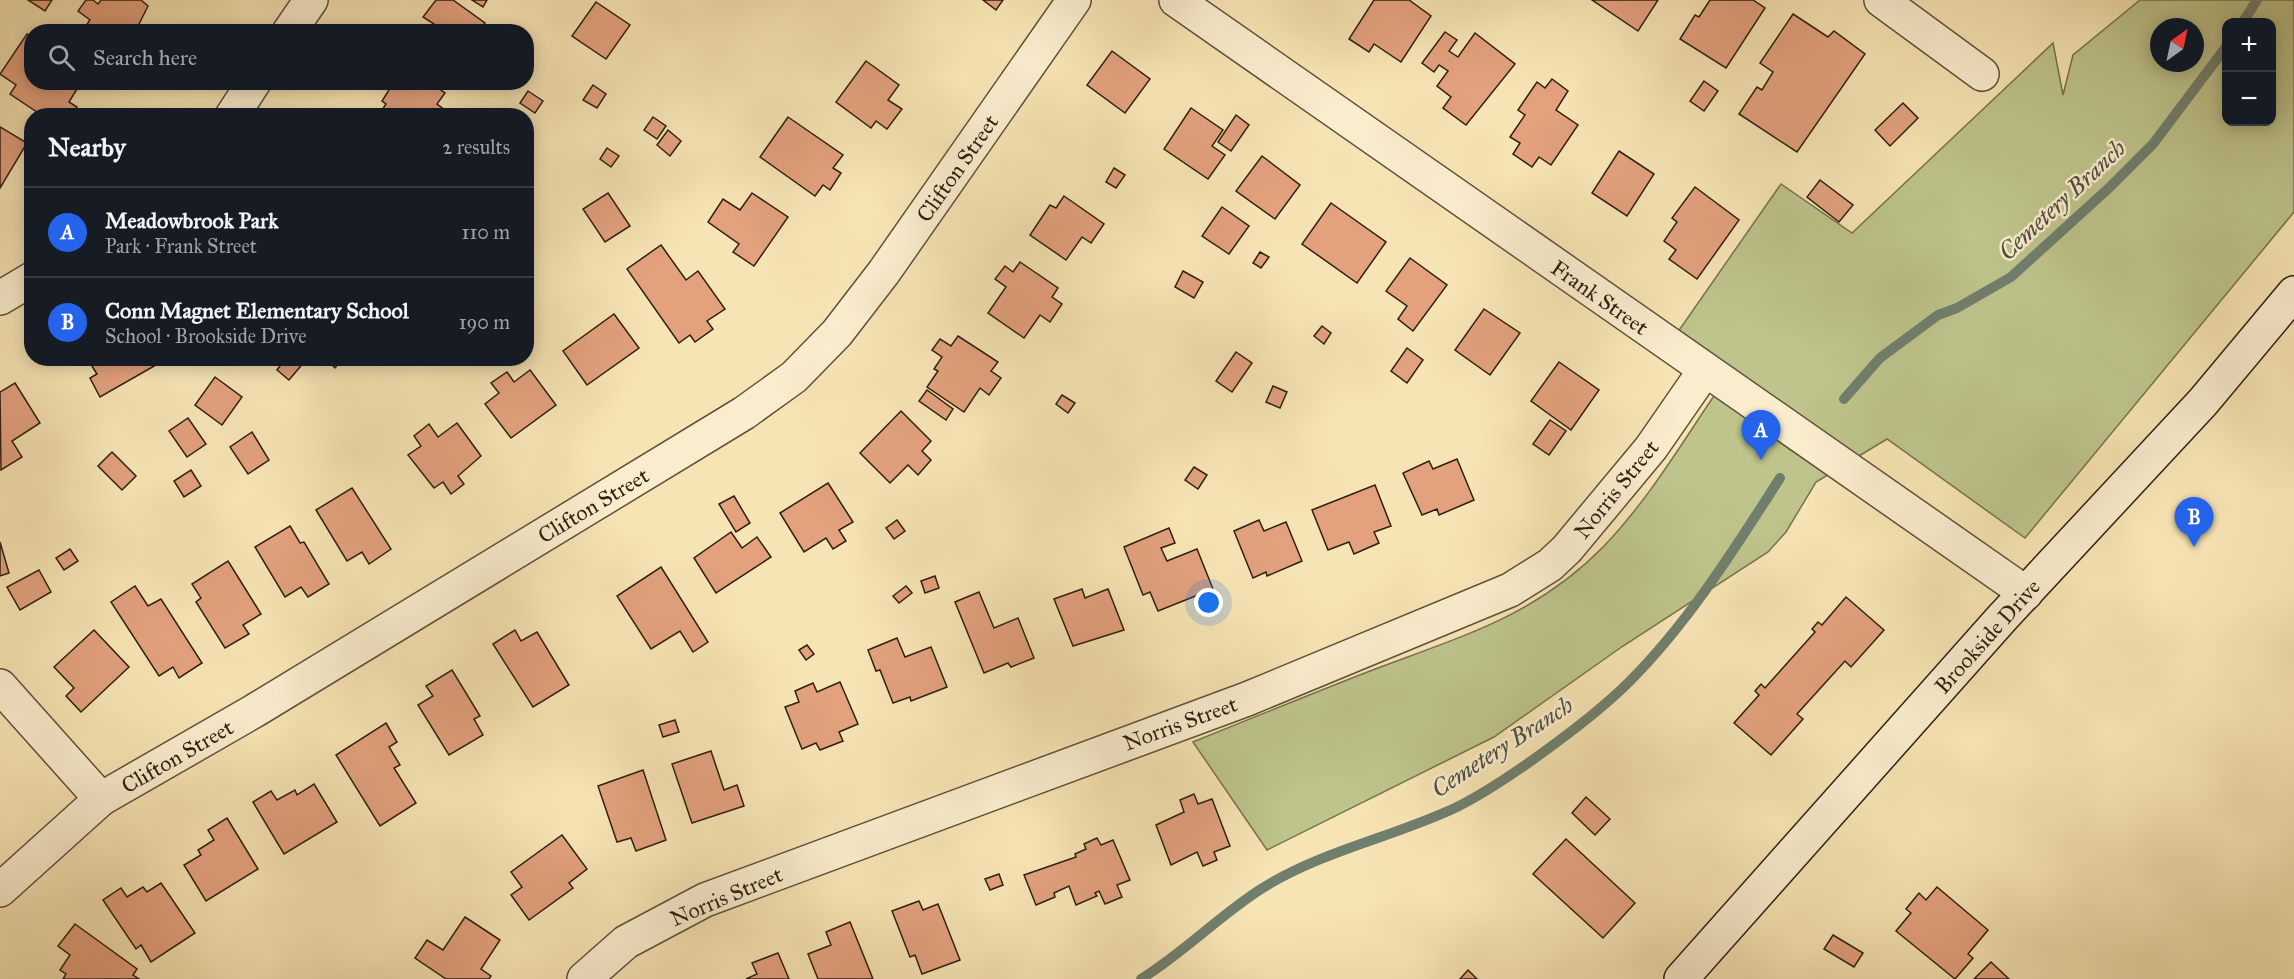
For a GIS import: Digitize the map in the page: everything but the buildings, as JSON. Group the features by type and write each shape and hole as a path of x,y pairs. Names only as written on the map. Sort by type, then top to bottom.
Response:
{"street":[{"path":"294,24 311,0"},
{"name":"Clifton Street","path":"0,890 101,799 264,705 744,413 794,377 837,333 884,272 1074,0"},
{"name":"Frank Street","path":"1176,0 2026,593"},
{"path":"1881,0 1982,74"},
{"path":"237,108 249,90"},
{"path":"0,298 24,284"},
{"name":"Brookside Drive","path":"1681,979 2026,593 2203,402 2294,293"},
{"name":"Norris Street","path":"584,979 626,942 705,900 1247,699 1510,590 1550,565 1567,549 1651,448 1705,370"},
{"path":"0,686 101,799"}],"green space":[{"path":"2140,0 2294,0 2294,212 2025,538 1887,439 1816,482 1786,532 1768,552 1623,646 1494,737 1267,850 1193,742 1494,622 1551,591 1604,546 1670,463 1729,374 1675,336 1781,184 1852,233 2053,43 2063,95 2073,55"}],"waterway":[{"name":"Cemetery Branch","path":"2246,18 2257,0"},
{"name":"Cemetery Branch","path":"1844,399 1880,358 1938,315 1957,308 2011,277 2110,187 2153,144 2222,52"},
{"name":"Cemetery Branch","path":"1141,979 1172,958 1261,889 1308,864 1433,818 1478,796 1550,747 1608,702 1672,635 1710,584 1780,478"}],"place":[{"name":"Meadowbrook Park","path":"1761,460"},
{"name":"Conn Magnet Elementary School","path":"2194,547"}]}
